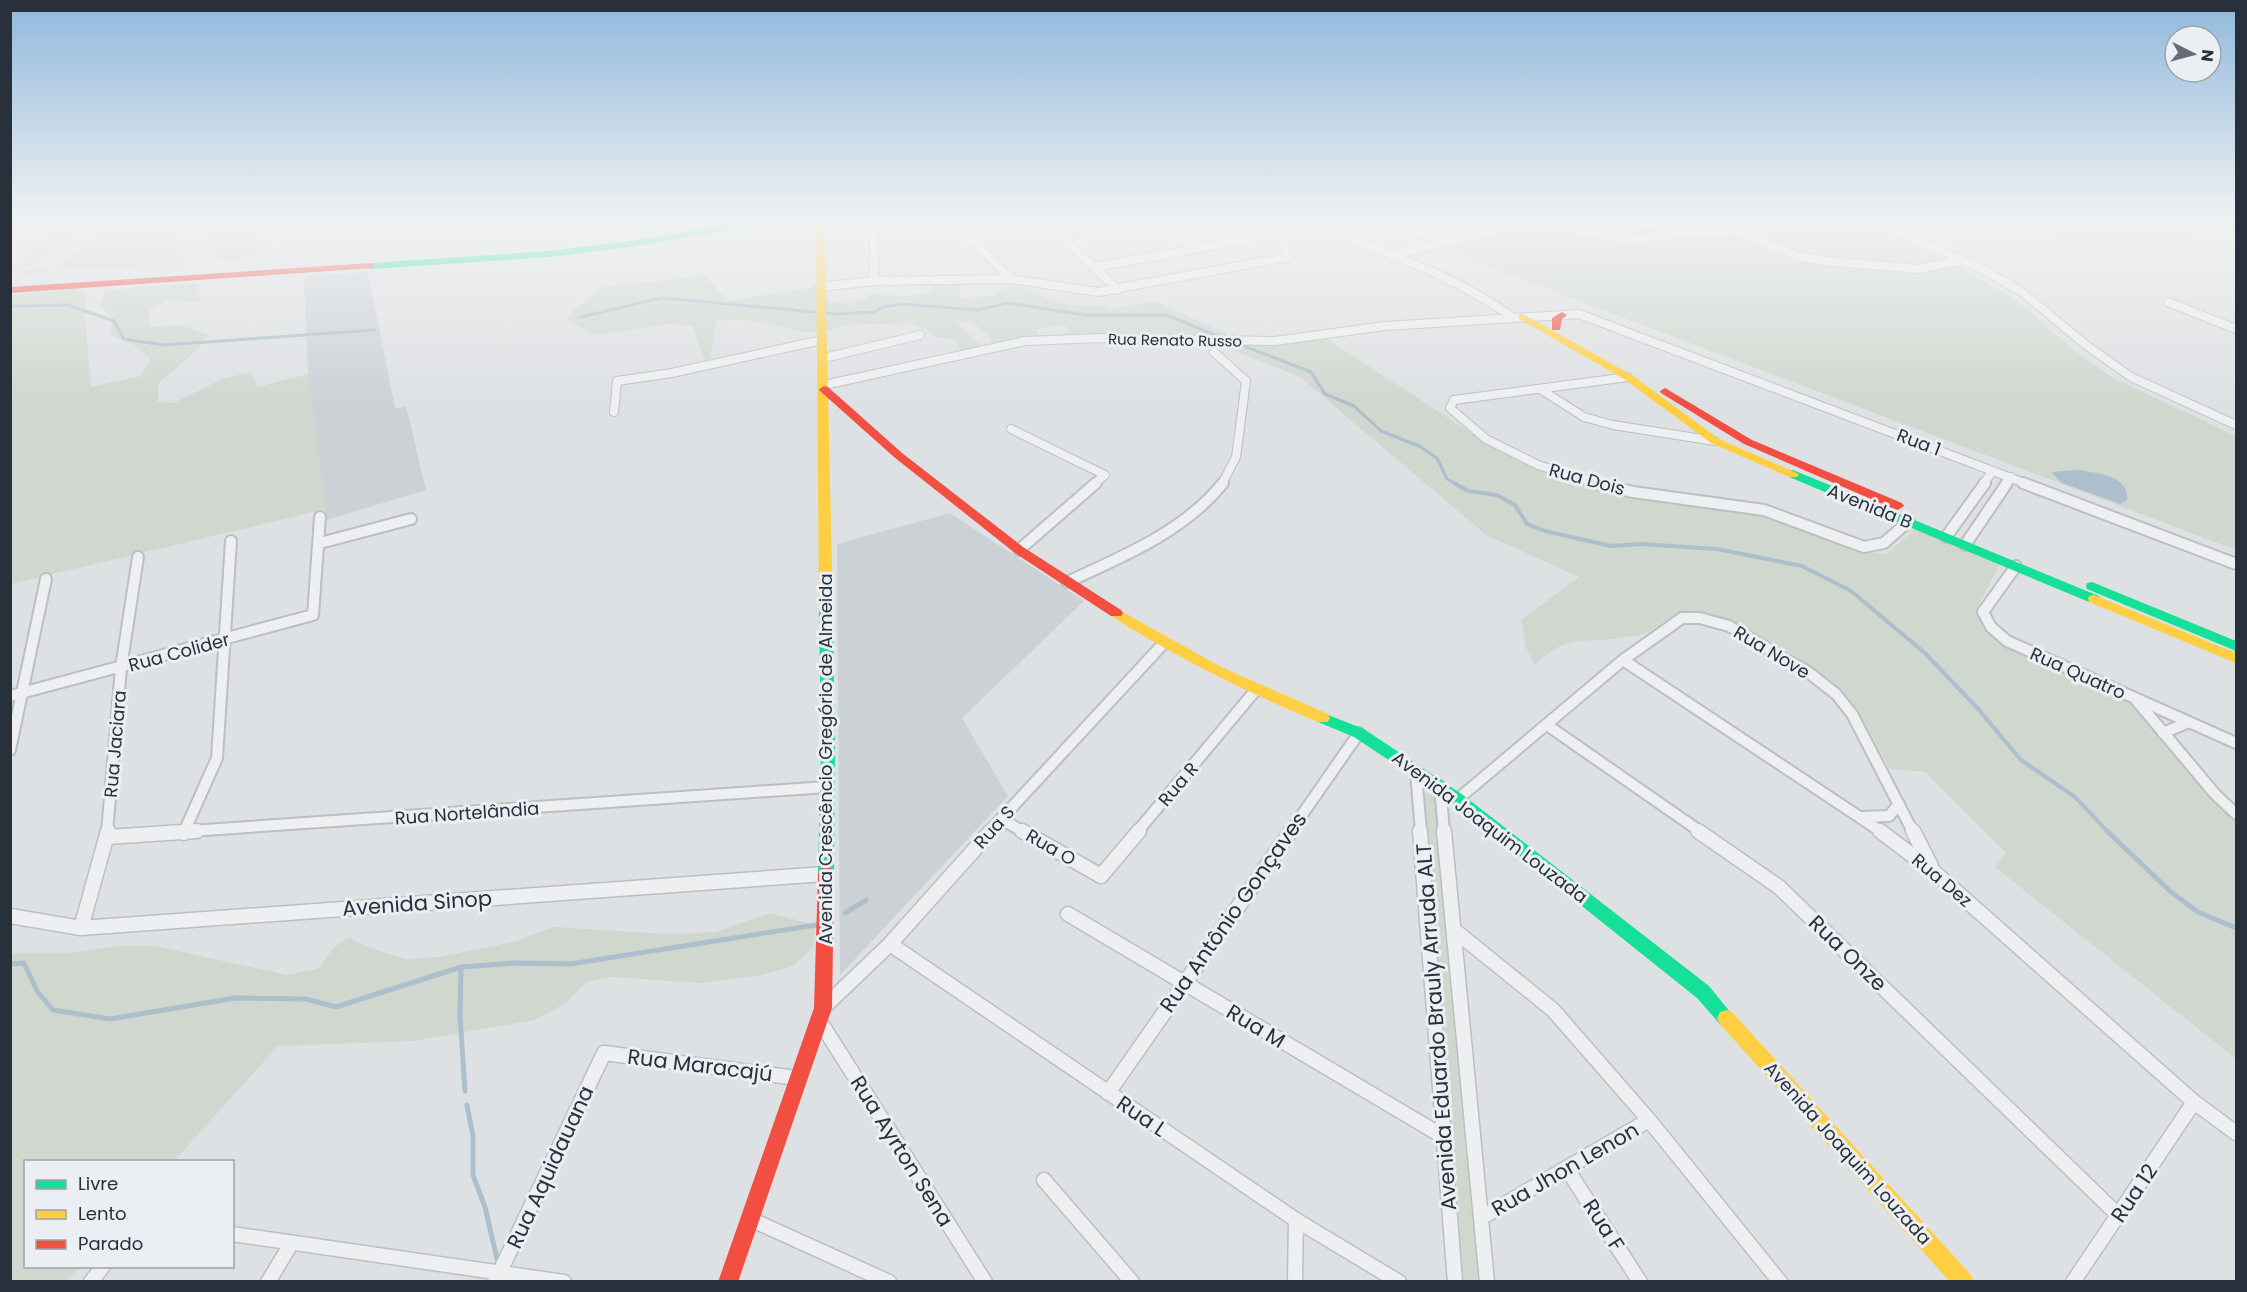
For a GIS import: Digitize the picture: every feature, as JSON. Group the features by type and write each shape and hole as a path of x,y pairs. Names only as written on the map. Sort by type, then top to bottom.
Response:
{"main road":[{"path":"10,282 26,281"},
{"path":"10,290 142,281"},
{"name":"Avenida Crescêncio Gregório de Almeida","path":"728,1281 821,1014 827,787 824,358 820,281"},
{"name":"Avenida B","path":"1524,317 1559,321 1618,359 1695,414 1737,438 1968,541 2236,646"},
{"name":"Avenida B","path":"1524,317 1628,377 1715,441 1909,521 1949,533"},
{"name":"Avenida Joaquim Louzada","path":"824,387 898,455 1019,550 1067,582 1163,644 1256,691 1359,733 1458,799 1703,992 1964,1281"},
{"name":"Avenida B","path":"1968,541 2016,566 2236,658"}],"street":[{"path":"820,287 871,281"},
{"path":"1026,281 1081,290 1118,290 1163,281"},
{"path":"1109,281 1118,290"},
{"path":"1448,281 1524,317"},
{"path":"2002,281 2022,292 2086,345 2131,377 2236,425"},
{"path":"2169,302 2236,329"},
{"name":"Rua 1","path":"1559,321 1579,314 1601,320 2236,564"},
{"name":"Rua Renato Russo","path":"824,387 1025,341 1100,338 1275,341 1385,326 1524,317"},
{"path":"824,358 920,335"},
{"path":"614,412 617,381 672,373 822,340"},
{"path":"1067,582 1124,557 1196,510 1229,476 1240,432 1246,381 1214,352"},
{"name":"Rua Dois","path":"1628,377 1454,400 1450,408 1486,439 1538,465 1593,483 1764,510 1864,547 1876,548 1887,544 1909,521"},
{"path":"1540,389 1584,417 1613,425 1715,441"},
{"path":"1674,434 1683,429 1685,420"},
{"path":"1011,429 1105,475 1019,550"},
{"path":"1949,533 1993,471"},
{"path":"1968,541 2011,477"},
{"path":"320,517 320,543 411,519"},
{"path":"184,833 217,758 231,541"},
{"name":"Rua Colider","path":"16,695 313,615 320,543"},
{"name":"Rua Jaciara","path":"81,928 107,837 121,668 138,557"},
{"name":"Rua Quatro","path":"2016,566 1983,612 1991,627 2007,641 2236,743"},
{"path":"10,750 16,695 46,579"},
{"name":"Rua Nove","path":"1458,799 1623,660 1682,618 1700,618 1729,626 1808,672 1836,694 1852,714 1933,871"},
{"name":"Rua S","path":"821,1014 890,944 1001,819 1163,644"},
{"name":"Rua Dez","path":"1623,660 1862,817 1933,871 2194,1102 2236,1133"},
{"name":"Rua R","path":"1101,876 1256,691"},
{"path":"2134,698 2215,794 2236,814"},
{"path":"2163,733 2189,722"},
{"name":"Rua Onze","path":"1547,725 1779,887 2120,1216"},
{"name":"Rua Antônio Gonçaves","path":"1108,1093 1182,983 1359,733"},
{"name":"Avenida Eduardo Brauly Arruda ALT","path":"1416,772 1455,1281"},
{"name":"Avenida Eduardo Brauly Arruda ALT","path":"1440,786 1487,1281"},
{"name":"Rua Nortelândia","path":"107,837 827,787"},
{"path":"1862,817 1888,818 1895,813 1899,804"},
{"name":"Rua O","path":"1001,819 1101,876"},
{"name":"Avenida Sinop","path":"10,916 81,928 825,874"},
{"name":"Rua M","path":"1068,914 1444,1137"},
{"path":"1454,930 1552,1010 1649,1120 1780,1281"},
{"name":"Rua L","path":"890,944 1296,1220 1399,1281"},
{"name":"Rua Ayrton Sena","path":"821,1014 985,1281"},
{"name":"Rua Maracajú","path":"604,1053 797,1078"},
{"name":"Rua Aquidauana","path":"497,1278 604,1053"},
{"name":"Rua 12","path":"2073,1281 2120,1216 2194,1102"},
{"name":"Rua Jhon Lenon","path":"1481,1218 1649,1120"},
{"name":"Rua F","path":"1568,1169 1640,1281"},
{"path":"1044,1180 1132,1281"},
{"path":"750,1219 889,1281"},
{"path":"1295,1281 1296,1220"},
{"path":"234,1233 497,1278 564,1281"},
{"path":"268,1281 291,1244"},
{"path":"91,1281 101,1268"}],"shaded area":[{"path":"304,281 370,281 395,409 406,406 426,490 326,520 308,374"},
{"path":"655,281 710,281 728,301 826,285 828,303 866,299 867,294 907,296 929,293 933,281 962,281 960,299 996,295 1011,286 1027,289 1060,303 1072,305 1107,305 1111,309 1154,301 1234,337 1069,336 1065,325 1037,329 1038,338 994,343 978,326 962,321 956,322 981,346 960,350 956,340 935,337 924,328 910,323 843,325 831,330 809,332 746,320 733,320 716,321 710,359 704,360 693,326 669,324 597,335 568,321 570,315 601,287"},
{"path":"1528,281 1984,281 2015,299 2068,346 2113,378 2236,436 2236,550"},
{"path":"198,283 200,302 168,300 149,310 149,327 180,325 208,335 197,350 158,384 158,402 174,403 222,379 251,372 258,387 308,374 326,509 11,584 10,295 74,289 86,296 85,316 91,387 140,376 151,359 134,345 111,335 111,316 100,306 106,290"},
{"path":"1324,337 1499,451 1548,472 1761,513 1873,553 1886,554 1915,529 1999,565 1976,610 1983,627 1996,639 2127,699 2236,820 2236,1059 1995,867 2006,853 1925,772 1890,769 1860,714 1848,698 1834,684 1795,655 1772,642 1726,622 1684,614 1670,618 1640,635 1566,644 1545,656 1534,666 1526,647 1521,620 1579,577 1486,535 1300,377 1218,344"},
{"path":"950,513 1084,601 962,718 1008,796 840,975 837,544"},
{"path":"1425,793 1437,797 1481,1281 1460,1282"},
{"path":"770,913 816,925 813,947 793,966 762,975 700,983 611,977 587,982 566,1003 535,1020 413,1041 278,1046 175,1160 24,1160 24,1268 79,1268 66,1281 11,1282 11,953 69,953 118,946 155,946 287,975 318,969 333,948 349,937 367,947 406,959 438,957 513,942 554,927 667,934 715,932"}],"water":[{"path":"2078,470 2110,476 2117,480 2126,491 2127,500 2120,504 2062,483 2051,472"}],"waterway":[{"path":"581,317 661,298 837,314 874,312 883,307 901,304 977,310 1008,303 1085,315 1167,315 1220,337"},
{"path":"10,306 68,305 114,321 124,339 163,345 375,330"},
{"path":"1239,344 1311,372 1325,394 1354,406 1381,431 1419,446 1437,458 1447,479 1457,484"},
{"path":"1454,483 1468,491 1497,495 1515,505 1527,524 1545,531 1611,546 1641,544 1717,549 1802,566 1851,591 1925,653 1979,710 2021,760 2075,797 2108,832"},
{"path":"2108,832 2171,892 2198,912 2236,928"},
{"path":"845,913 866,900"},
{"path":"461,967 515,963 570,964 816,925"},
{"path":"10,964 24,963 37,991 53,1010 110,1019 235,998 306,999 336,1007 461,967"},
{"path":"461,967 460,1016 465,1091"},
{"path":"467,1105 473,1136 473,1175 485,1207 497,1259"}],"traffic: fast":[{"path":"1793,474 2094,599"},
{"path":"2092,586 2236,646"},
{"path":"826,611 828,750 826,874"},
{"path":"1323,718 1359,733 1458,799 1703,992 1726,1018"}],"traffic: slow":[{"path":"821,281 826,611"},
{"path":"1523,317 1628,377 1715,441 1793,474"},
{"path":"2094,599 2236,658"},
{"path":"1116,613 1216,671 1323,718"},
{"path":"1726,1018 1964,1282"}],"traffic: jam":[{"path":"10,290 141,281"},
{"path":"1556,328 1557,318 1562,315"},
{"path":"824,389 898,455 1019,550 1116,613"},
{"path":"1665,391 1748,442 1898,506"},
{"path":"728,1282 823,1008 826,874"}]}
